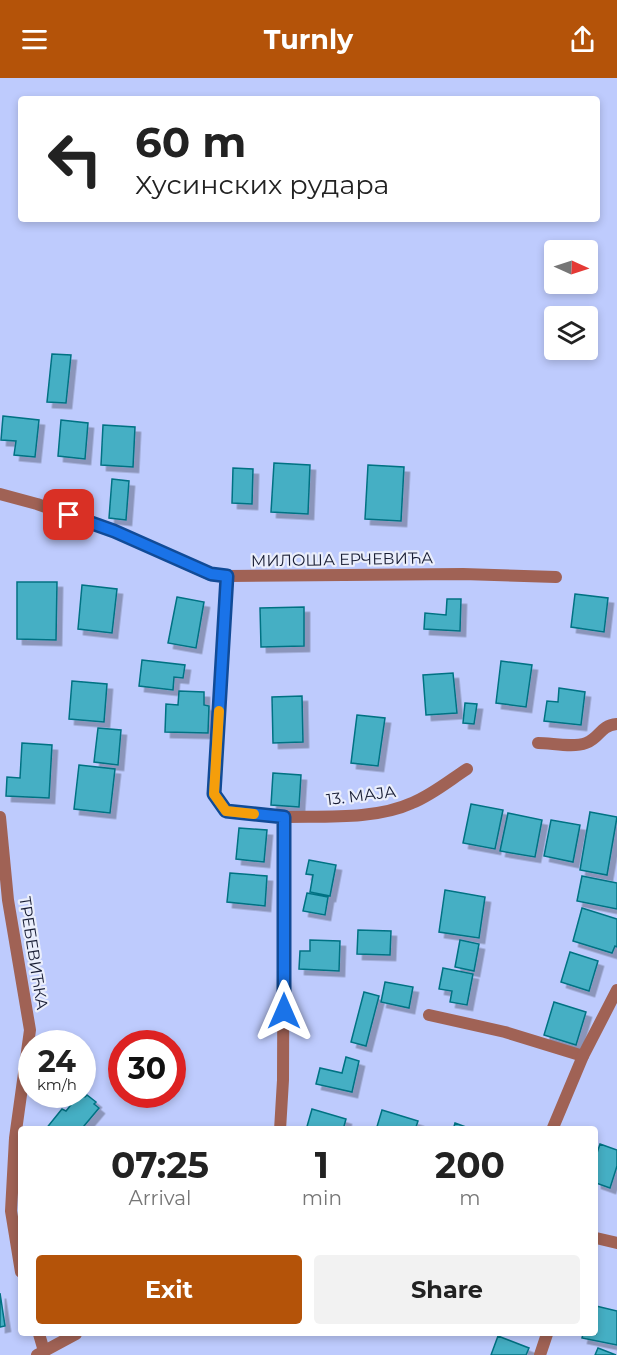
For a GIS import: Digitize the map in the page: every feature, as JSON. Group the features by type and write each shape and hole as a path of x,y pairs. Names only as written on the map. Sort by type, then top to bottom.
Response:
{"street":[{"name":"МИЛОША ЕРЧЕВИЋА","path":"0,494 37,504 114,531 211,574 227,576 463,574 556,577"},
{"name":"13. МАЈА","path":"227,576 214,794 226,811 284,817 352,816 393,809 413,803 467,769"},
{"path":"538,743 583,744 593,740 606,725 617,724"},
{"name":"ТРЕБЕВИЋКА","path":"0,817 8,900 30,1030 15,1138 11,1211 18,1254"},
{"path":"280,1126 283,1080 284,817"},
{"path":"554,1126 583,1056 617,990"},
{"path":"429,1015 505,1032 583,1056"},
{"path":"598,1238 617,1243"},
{"path":"39,1336 40,1353 72,1336"},
{"path":"540,1355 546,1336"}],"building":[{"path":"52,354 71,355 66,403 47,402"},
{"path":"3,416 39,420 35,457 14,455 16,441 1,440"},
{"path":"61,420 88,423 85,459 58,456"},
{"path":"103,425 135,427 133,467 101,465"},
{"path":"274,463 310,465 308,514 271,512"},
{"path":"368,465 404,467 401,521 365,519"},
{"path":"233,468 253,469 252,504 232,503"},
{"path":"112,479 129,481 126,520 109,518"},
{"path":"17,582 57,582 56,640 17,639"},
{"path":"82,585 117,589 112,633 78,629"},
{"path":"575,594 608,598 604,632 571,627"},
{"path":"177,597 204,602 196,648 168,643"},
{"path":"447,599 461,599 460,631 424,629 425,613 446,615"},
{"path":"304,607 304,646 261,647 260,608"},
{"path":"142,660 185,665 183,678 174,677 173,690 139,686"},
{"path":"501,661 532,665 526,707 496,703"},
{"path":"453,673 457,713 426,715 423,675"},
{"path":"72,681 107,684 104,722 69,719"},
{"path":"559,688 585,692 581,725 544,721 547,701 558,702"},
{"path":"179,691 204,692 204,705 209,706 208,733 165,732 166,704 178,705"},
{"path":"302,696 303,742 273,743 272,697"},
{"path":"465,703 477,704 474,724 463,723"},
{"path":"357,715 385,718 378,766 351,763"},
{"path":"98,728 121,730 118,765 94,762"},
{"path":"22,743 52,745 49,798 6,796 7,777 20,778"},
{"path":"79,765 115,769 110,813 74,809"},
{"path":"273,773 301,775 299,807 271,805"},
{"path":"471,804 503,810 495,849 463,843"},
{"path":"590,812 617,817 607,875 580,870"},
{"path":"508,813 542,820 535,857 500,851"},
{"path":"551,820 580,825 573,862 544,856"},
{"path":"239,828 267,830 264,862 236,859"},
{"path":"309,860 336,865 330,896 310,892 313,875 306,874"},
{"path":"230,873 267,876 265,906 227,902"},
{"path":"582,876 617,883 617,909 577,901"},
{"path":"445,890 485,897 479,938 439,932"},
{"path":"307,893 328,897 325,915 303,911"},
{"path":"582,908 617,919 617,947 615,946 612,953 573,941"},
{"path":"358,930 391,931 390,955 357,954"},
{"path":"310,940 340,941 339,971 299,969 300,951 310,951"},
{"path":"460,940 479,944 474,971 455,967"},
{"path":"570,952 598,961 589,991 561,982"},
{"path":"443,968 473,974 467,1005 450,1002 452,991 439,989"},
{"path":"385,982 413,987 409,1008 381,1002"},
{"path":"364,992 379,996 366,1046 351,1042"},
{"path":"554,1002 586,1012 576,1045 544,1035"},
{"path":"346,1057 359,1061 352,1092 316,1084 320,1068 342,1073"},
{"path":"96,1106 99,1108 84,1126 48,1126 62,1109 66,1111 68,1108 96,1108"},
{"path":"312,1109 346,1119 344,1126 307,1126"},
{"path":"382,1110 418,1121 416,1126 377,1126"},
{"path":"600,1144 617,1150 617,1166 610,1188 598,1184"},
{"path":"0,1293 5,1326 0,1327"},
{"path":"598,1306 617,1311 617,1345 582,1338 582,1336 598,1336"},
{"path":"498,1336 529,1348 526,1355 491,1355"},
{"path":"598,1348 616,1355 595,1355"}],"slow traffic":[{"path":"219,711 214,794 226,811 254,814"}],"route":[{"path":"69,515 114,531 211,574 227,576 214,794 226,811 284,817 284,1011"}]}
